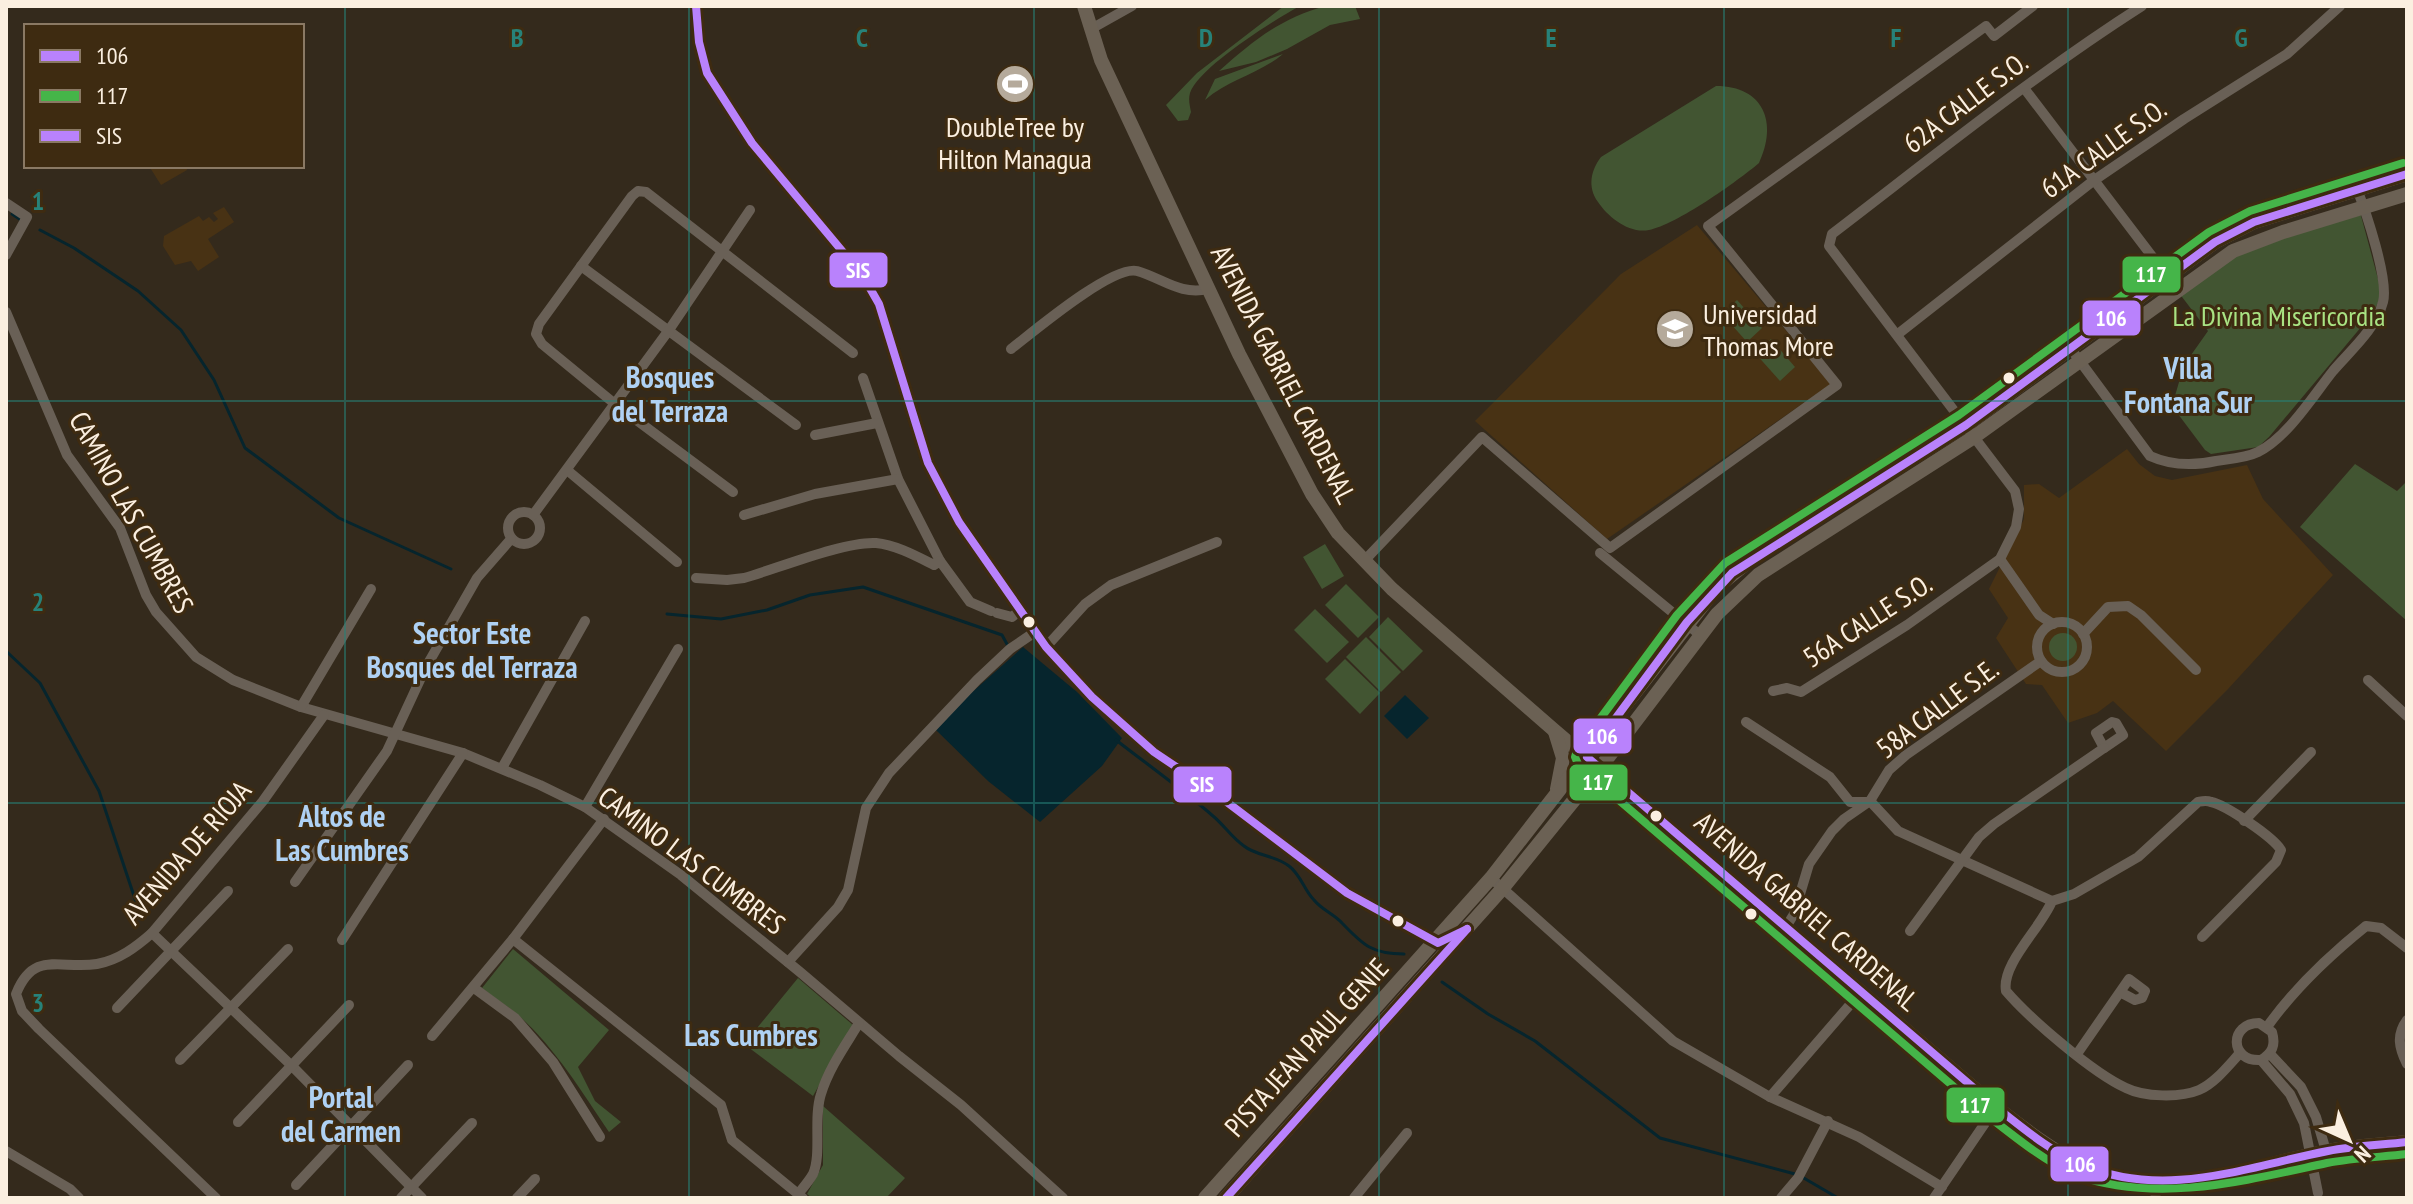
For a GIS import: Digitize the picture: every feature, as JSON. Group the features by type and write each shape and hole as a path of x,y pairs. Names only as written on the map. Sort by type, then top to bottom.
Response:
{"main road":[{"name":"AVENIDA GABRIEL CARDENAL","path":"1084,6 1101,60 1239,354 1312,494 1338,533 1392,589 1555,731 1996,1107 2043,1143 2084,1166 2155,1191 2200,1184 2326,1151 2407,1142"},
{"name":"PISTA JEAN PAUL GENIE","path":"2075,354 2167,276 2215,242 2254,222 2407,174"},
{"name":"PISTA JEAN PAUL GENIE","path":"1226,1198 1502,889 1736,593 1970,431 2075,354 2233,251 2283,232 2407,194"},
{"name":"PISTA JEAN PAUL GENIE","path":"1205,1198 1491,878 1717,587 1754,557 1970,431"},
{"path":"1554,799 1563,758 1555,731"},
{"path":"1390,1016 1405,990 1435,954 1438,947 1435,942 1446,941 1467,929"}],"street":[{"path":"696,6 699,42 707,73 752,143 868,285 879,304 928,463 959,522 1046,647 1092,697 1154,752 1215,793 1347,893 1435,942"},
{"path":"1091,29 1132,6"},
{"path":"1364,561 1482,437 1610,548 1837,385 1708,226 1986,26 1994,36 2033,6"},
{"name":"62A CALLE S.O.","path":"1898,334 1829,246 1832,234 2080,46 2142,6"},
{"name":"61A CALLE S.O.","path":"1898,334 2093,181 2287,54 2340,6"},
{"path":"2024,88 2167,276 2174,291"},
{"path":"2075,354 2150,456 2168,464 2200,465 2256,453 2274,442 2378,315 2385,291 2357,189"},
{"path":"733,492 615,404 542,344 536,334 539,324 638,191 646,192 722,249 853,353"},
{"path":"6,203 27,217 6,255"},
{"path":"533,515 669,330 750,210"},
{"path":"581,266 796,425"},
{"path":"1011,349 1079,298 1123,271 1136,271 1190,292 1208,289"},
{"name":"CAMINO LAS CUMBRES","path":"6,312 67,455 120,528 146,595 185,647 214,670 301,707 463,753 585,807 681,875 788,962 961,1105 1063,1198"},
{"path":"1898,334 2015,491 2019,509 2016,527 2000,559 2039,615 2053,624 2070,623 2083,634 2087,642 2085,659 2072,670 2055,671 2041,661 2037,644 2040,636 2053,624"},
{"path":"863,378 898,479 940,561 970,602 1012,617 1019,611"},
{"path":"815,435 877,423"},
{"path":"567,470 677,562"},
{"path":"744,515 815,494 898,479"},
{"path":"524,512 533,515 540,528 533,542 518,544 511,539 507,531 509,521 515,514 524,512"},
{"path":"295,882 397,735 426,667 477,578 511,539"},
{"path":"1046,647 1085,604 1111,585 1217,542"},
{"path":"696,578 744,578 850,546 874,543 934,565 940,561"},
{"path":"1600,553 1700,635"},
{"name":"56A CALLE S.O.","path":"1773,691 1787,688 1801,692 1907,625 2000,559"},
{"path":"301,707 371,589"},
{"path":"2083,634 2108,607 2128,606 2152,624 2196,670"},
{"path":"502,768 585,621"},
{"path":"788,962 838,907 848,890 866,808 889,773 977,680 1010,649 1035,632"},
{"path":"585,807 678,649"},
{"name":"58A CALLE S.E.","path":"1870,801 1889,770 1906,755 2041,661"},
{"path":"2368,680 2407,716"},
{"name":"AVENIDA DE RIOJA","path":"212,1197 39,1029 22,1011 16,994 25,975 36,967 47,963 97,964 133,950 152,933 263,801 324,715"},
{"path":"1746,722 1830,777 1850,802 1870,801 1898,831 2052,901 2074,894 2138,857 2198,802 2209,801 2244,821 2281,850 2276,862 2202,937"},
{"path":"1910,931 1979,837 2104,748"},
{"path":"2244,821 2311,752"},
{"path":"342,940 463,753"},
{"path":"1786,927 1794,914 1809,864 1838,825 1870,801"},
{"path":"432,1036 513,939 604,819"},
{"path":"1491,878 1673,1041 1770,1097 1828,1121 1891,1155 1942,1187"},
{"path":"117,1008 228,891"},
{"path":"2052,901 2045,918 2008,970 2004,981 2006,991 2015,1001 2077,1054 2128,1089 2149,1094 2173,1094 2198,1090 2210,1083 2240,1053"},
{"path":"2267,1027 2282,1007 2342,945 2366,926 2381,928 2407,948"},
{"path":"152,933 293,1067 422,1198"},
{"path":"513,939 721,1105 732,1140 800,1196 813,1174 817,1159 815,1140 820,1096 833,1065 859,1023"},
{"path":"180,1060 288,949"},
{"path":"474,988 515,1018 553,1062 600,1137"},
{"path":"1770,1097 1861,992"},
{"path":"2077,1054 2120,992"},
{"path":"238,1122 349,1005"},
{"path":"2407,1020 2401,1030 2399,1045 2407,1064"},
{"path":"2254,1023 2267,1027 2274,1040 2266,1057 2251,1061 2240,1053 2237,1045 2239,1033 2254,1023"},
{"path":"2266,1057 2301,1087 2316,1117 2326,1151"},
{"path":"2266,1057 2304,1123 2316,1196"},
{"path":"296,1185 408,1065"},
{"path":"1934,1198 1996,1107"},
{"path":"1781,1198 1801,1173 1828,1121"},
{"path":"401,1198 472,1123"},
{"path":"1354,1198 1407,1133"},
{"path":"6,1151 70,1189 79,1198"},
{"path":"517,1198 535,1179"},
{"path":"2316,1196 2328,1185"}],"shaded area":[{"path":"150,168 186,168 187,170 161,185"},
{"path":"224,207 234,222 208,239 219,257 198,271 191,261 175,265 163,246 164,236 199,216 203,221 209,217 214,222 218,219 213,213"},
{"name":"Universidad Thomas More","path":"1697,225 1831,384 1607,539 1475,421 1621,274"},
{"path":"2127,449 2139,464 2155,476 2172,480 2247,465 2263,499 2333,575 2166,751 2113,701 2097,713 2068,723 2042,685 2026,684 1996,638 2008,618 1989,589 2024,519 2024,485 2039,484 2059,498"}],"green space":[{"path":"1284,6 1300,6 1256,33 1207,70 1190,93 1191,112 1188,120 1178,121 1166,105 1197,73"},
{"path":"1326,6 1355,6 1360,19 1330,25 1256,62 1219,71 1269,31"},
{"path":"1283,54 1224,87 1205,100 1215,79"},
{"path":"1716,86 1746,92 1763,110 1767,134 1759,163 1706,201 1661,226 1641,231 1613,219 1598,202 1591,185 1601,157"},
{"name":"La Divina Misericordia","path":"2360,212 2381,290 2372,314 2258,447 2211,454 2172,406 2184,365 2208,331 2179,293 2235,254"},
{"path":"1737,300 1762,328 1747,342 1722,314"},
{"path":"1771,339 1795,367 1780,381 1755,353"},
{"path":"2355,464 2397,491 2407,481 2407,621 2300,527"},
{"path":"1325,544 1344,576 1322,589 1303,557"},
{"path":"1346,584 1379,617 1358,638 1325,605"},
{"path":"1315,609 1349,642 1327,663 1294,630"},
{"path":"1388,617 1423,651 1403,671 1369,637"},
{"path":"2063,633 2073,637 2077,647 2073,657 2063,661 2053,657 2049,647 2053,637"},
{"path":"1366,637 1401,672 1381,692 1346,657"},
{"path":"1345,659 1380,693 1360,714 1325,679"},
{"path":"513,949 609,1030 578,1067 595,1101 621,1122 609,1132 543,1040 517,1014 482,988"},
{"path":"798,978 853,1025 813,1096 744,1044"},
{"path":"823,1106 905,1178 886,1198 812,1198 807,1194 823,1165"}],"water":[{"path":"1023,647 1077,692 1122,738 1102,766 1040,822 988,781 936,730 969,695"},
{"path":"1405,695 1429,718 1407,739 1384,716"}],"waterway":[{"path":"12,214 21,220"},
{"path":"40,230 74,248 138,291 181,330 214,380 245,448 339,518 451,569"},
{"path":"667,614 721,619 767,610 810,595 863,587 1002,635 1008,646"},
{"path":"6,651 40,683 99,791 139,911"},
{"path":"1116,740 1201,806 1244,846 1289,866 1317,903 1362,942 1376,950 1404,954"},
{"path":"1442,982 1535,1041 1660,1138 1795,1174"},
{"path":"1802,1177 1838,1198"}],"transit line":[{"name":"SIS","path":"696,6 699,42 707,73 752,143 863,276 879,304 928,463 959,522 1046,647 1092,697 1154,752 1215,793 1347,893 1438,943 1467,929"},
{"name":"117","path":"2403,163 2250,211 2209,232 1959,415 1725,563 1677,615 1577,750 1575,757 1579,766 1988,1116 2041,1155 2075,1175 2106,1184 2170,1189 2232,1182 2337,1161 2407,1154"},
{"name":"106","path":"2407,174 2254,222 2215,242 1966,425 1732,573 1687,622 1587,757 1996,1107 2071,1160 2113,1175 2144,1180 2175,1180 2236,1172 2338,1149 2407,1142"},
{"name":"SIS","path":"1226,1198 1467,929"}],"place":[{"name":"DoubleTree by Hilton Managua","path":"1015,84"},
{"name":"Universidad Thomas More","path":"1675,329"}],"district":[{"name":"Villa Fontana Sur","path":"2188,384"},
{"name":"Bosques del Terraza","path":"670,393"},
{"name":"Sector Este Bosques del Terraza","path":"472,649"},
{"name":"Altos de Las Cumbres","path":"342,832"},
{"name":"Las Cumbres","path":"751,1034"},
{"name":"Portal del Carmen","path":"341,1113"}]}
